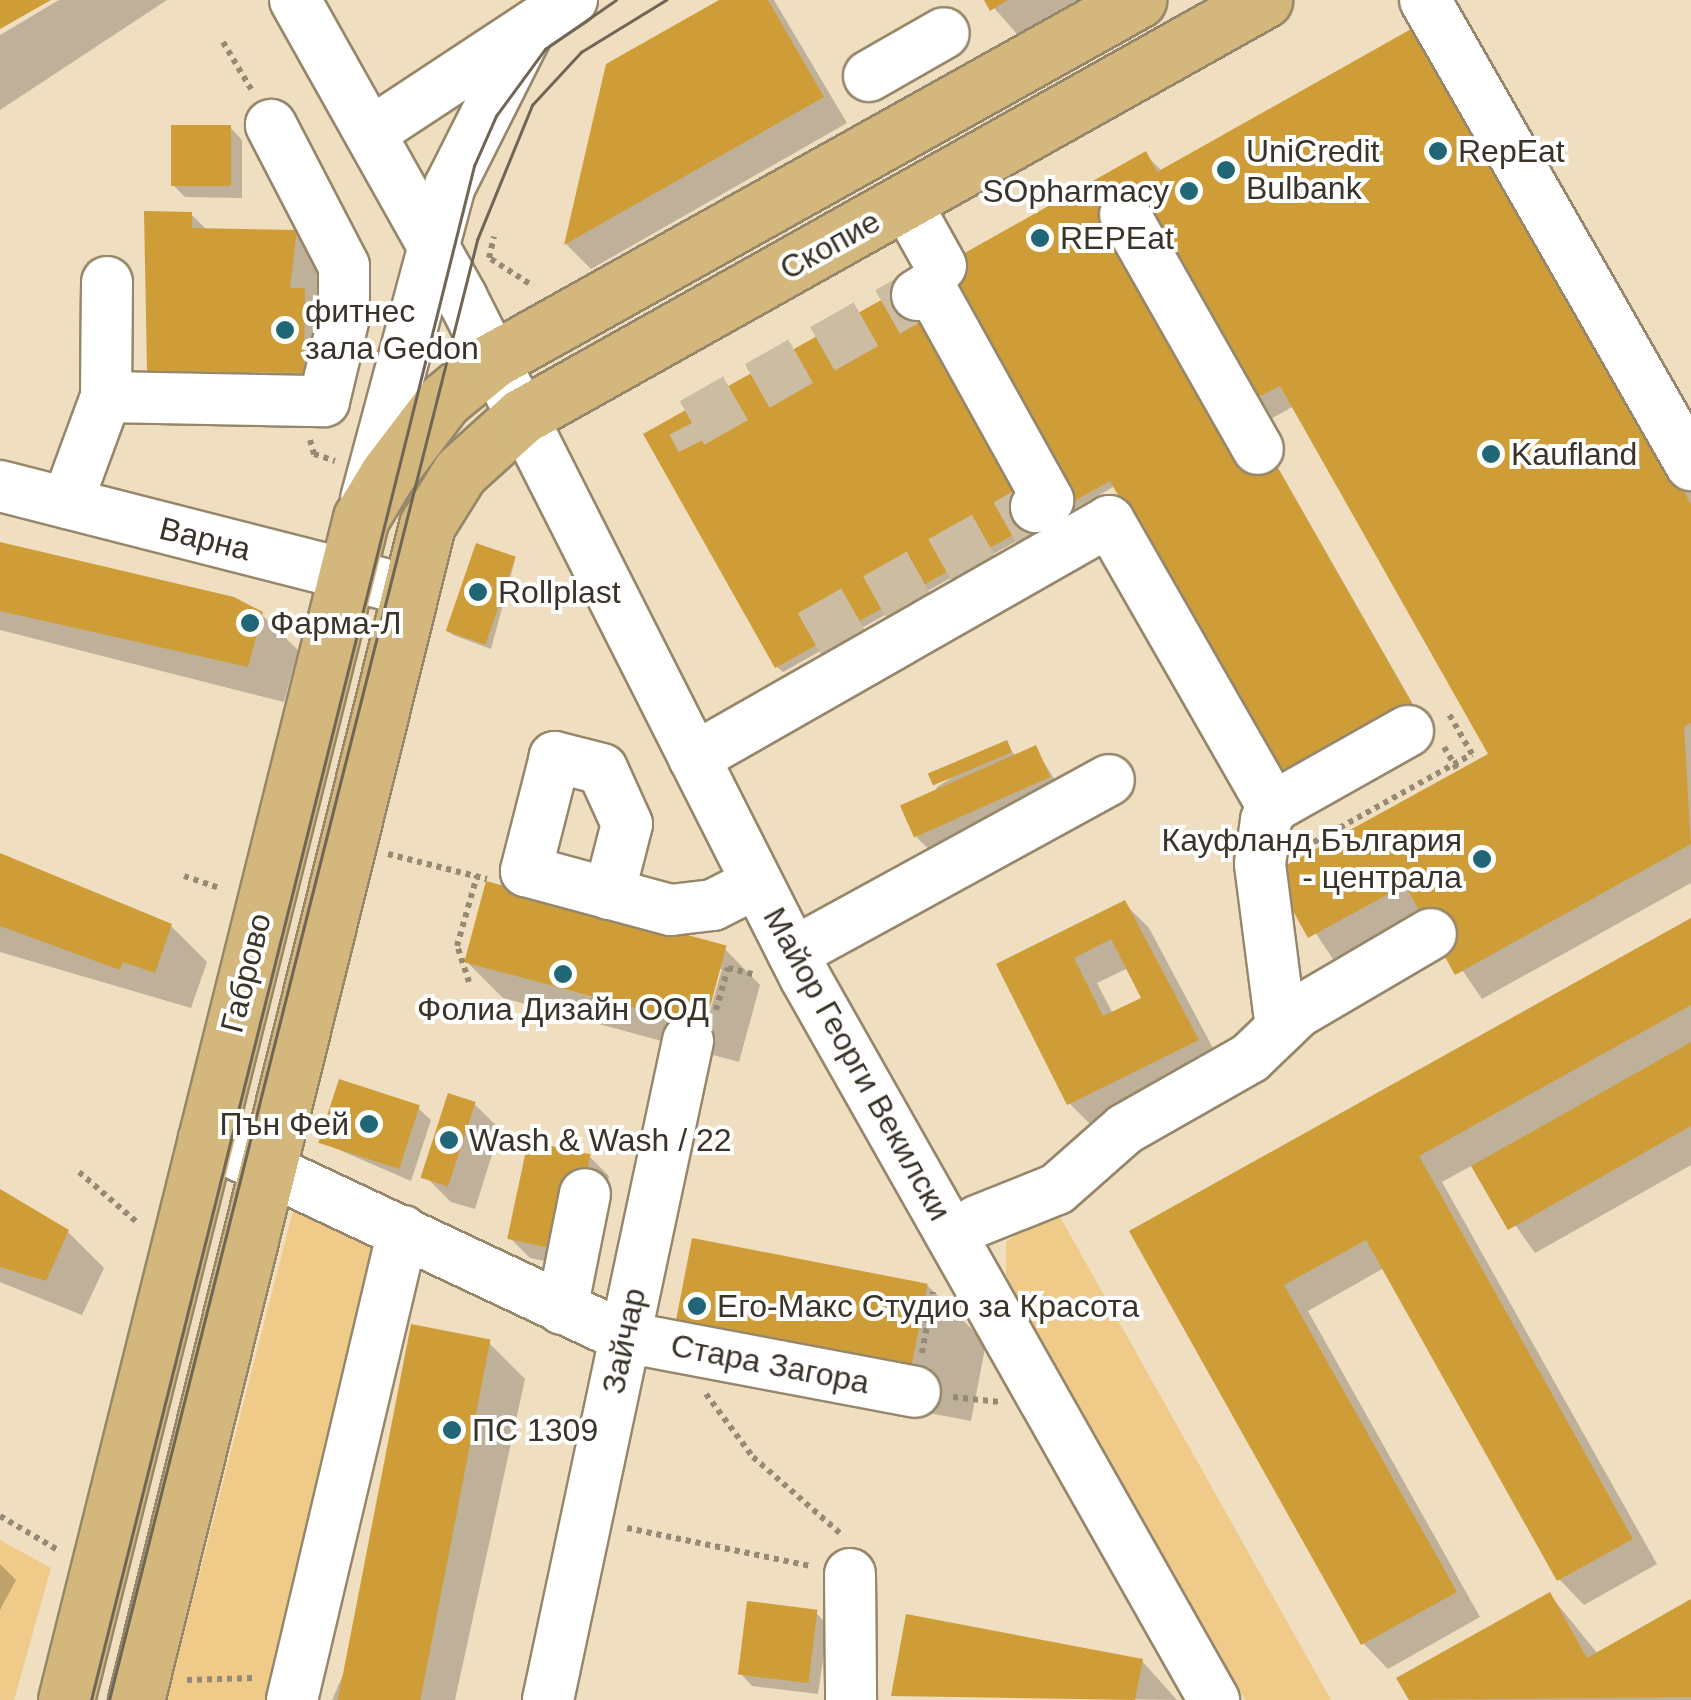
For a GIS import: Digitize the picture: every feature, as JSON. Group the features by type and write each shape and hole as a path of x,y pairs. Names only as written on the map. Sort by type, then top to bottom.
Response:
{"main road":[{"name":"Скопие","path":"361,518 412,438 478,357 934,115 1138,0"},
{"name":"Скопие","path":"427,525 476,453 522,416 1264,0"},
{"name":"Габрово","path":"66,1700 361,518"},
{"name":"Габрово","path":"151,1690 265,1168 427,525"}],"street":[{"name":"Майор Георги Векилски","path":"295,0 434,248 478,357 522,416 799,965 1214,1700"},
{"path":"370,133 572,0"},
{"path":"1425,0 1691,466"},
{"name":"Габрово","path":"361,518 434,248 474,126 526,33"},
{"path":"905,56 934,115"},
{"path":"106,397 324,401 344,317 344,266 271,125"},
{"path":"906,203 935,293 1057,503 1109,521 1272,807 1261,872 1281,1028"},
{"path":"1125,215 1258,448"},
{"path":"67,503 106,397 106,282"},
{"name":"Габрово","path":"427,525 478,357"},
{"name":"Варна","path":"0,486 410,591"},
{"path":"694,758 825,662 1057,503"},
{"path":"1272,807 1427,720"},
{"path":"609,894 627,824 602,769 555,757 526,872 609,894 671,910 713,905 756,884"},
{"path":"799,965 1109,780"},
{"path":"955,1245 1057,1188 1125,1129 1250,1058 1281,1028 1432,934"},
{"name":"Зайчар","path":"548,1700 586,1520 647,1341 688,1041"},
{"name":"Стара Загора","path":"204,1139 562,1309 647,1341 915,1392"},
{"path":"562,1309 585,1194"},
{"path":"295,1688 403,1231"},
{"path":"851,1700 854,1561"}],"path":[{"path":"224,42 271,125"},
{"path":"494,237 488,256 533,284"},
{"path":"1261,872 1472,754 1427,720"},
{"path":"372,850 477,876 526,872"},
{"path":"184,876 222,889"},
{"path":"469,982 457,946 477,876"},
{"path":"688,1041 709,1034 728,968 794,983 799,965"},
{"path":"79,1172 139,1224"},
{"path":"955,1245 915,1392 1051,1409"},
{"path":"647,1341 854,1561"},
{"path":"0,1516 58,1550"},
{"path":"586,1520 854,1561"},
{"path":"151,1690 295,1688"}],"shaded area":[{"path":"1054,1206 1331,1700 1245,1700 1006,1276 1006,1242"},
{"path":"294,1207 388,1247 280,1700 167,1700"},
{"path":"0,1540 51,1568 14,1700 0,1700"}],"building":[{"path":"0,0 51,0 0,29"},
{"path":"719,0 768,0 824,97 564,245 606,64"},
{"path":"984,0 1008,0 990,11"},
{"path":"1420,24 1691,504 1691,723 1684,727 1691,844 1455,975 1405,885 1308,938 1272,873 1488,754 1280,386 1242,405 1414,707 1282,782 1110,481 775,668 643,434 1146,151 1157,172"},
{"path":"171,125 231,125 231,186 171,186"},
{"path":"144,211 192,212 192,228 297,230 290,288 305,288 304,373 147,371"},
{"path":"0,542 234,597 263,612 248,667 0,611"},
{"path":"476,543 516,557 485,645 446,631"},
{"path":"1007,740 1012,752 933,786 928,774"},
{"path":"1036,745 1050,777 914,838 900,806"},
{"path":"0,853 172,924 155,973 123,962 120,970 0,926"},
{"path":"486,881 727,945 705,1027 464,962"},
{"path":"1125,900 1199,1040 1067,1105 996,964","holes":["1111,939 1141,998 1103,1016 1074,958"]},
{"path":"1691,918 1691,1005 1419,1156 1633,1539 1557,1581 1366,1240 1284,1285 1457,1592 1361,1645 1129,1231"},
{"path":"1691,1042 1691,1126 1508,1230 1471,1166"},
{"name":"Пън Фей","path":"339,1079 420,1105 399,1169 318,1143"},
{"name":"Wash & Wash / 22","path":"448,1093 476,1102 448,1187 420,1178"},
{"path":"528,1141 591,1154 570,1252 507,1239"},
{"path":"0,1189 69,1230 46,1281 0,1267"},
{"path":"692,1238 928,1284 912,1365 676,1319"},
{"path":"411,1324 491,1339 420,1700 338,1700"},
{"path":"1550,1592 1587,1658 1691,1599 1691,1697 1409,1700 1396,1678"},
{"path":"747,1601 817,1610 808,1683 738,1674"},
{"path":"906,1614 1143,1659 1135,1700 891,1696"}],"tunnel":[{"path":"701,441 692,423 917,295"},
{"path":"810,635 1036,507"}],"tram line":[{"path":"91,1700 474,166 496,116 545,49 616,0"},
{"path":"109,1700 477,240 532,105 581,52 666,0"}],"place":[{"name":"RepEat","path":"1438,151"},
{"name":"UniCredit Bulbank","path":"1226,170"},
{"name":"SOpharmacy","path":"1189,191"},
{"name":"REPEat","path":"1040,238"},
{"name":"фитнес зала Gedon","path":"285,330"},
{"name":"Kaufland","path":"1491,454"},
{"name":"Rollplast","path":"478,592"},
{"name":"Фарма-Л","path":"250,623"},
{"name":"Кауфланд България - централа","path":"1482,859"},
{"name":"Фолиа Дизайн ООД","path":"563,974"},
{"name":"Пън Фей","path":"369,1124"},
{"name":"Wash & Wash / 22","path":"449,1140"},
{"name":"Eго-Макс Студио за Красота","path":"697,1306"},
{"name":"ПС 1309","path":"452,1430"}]}
